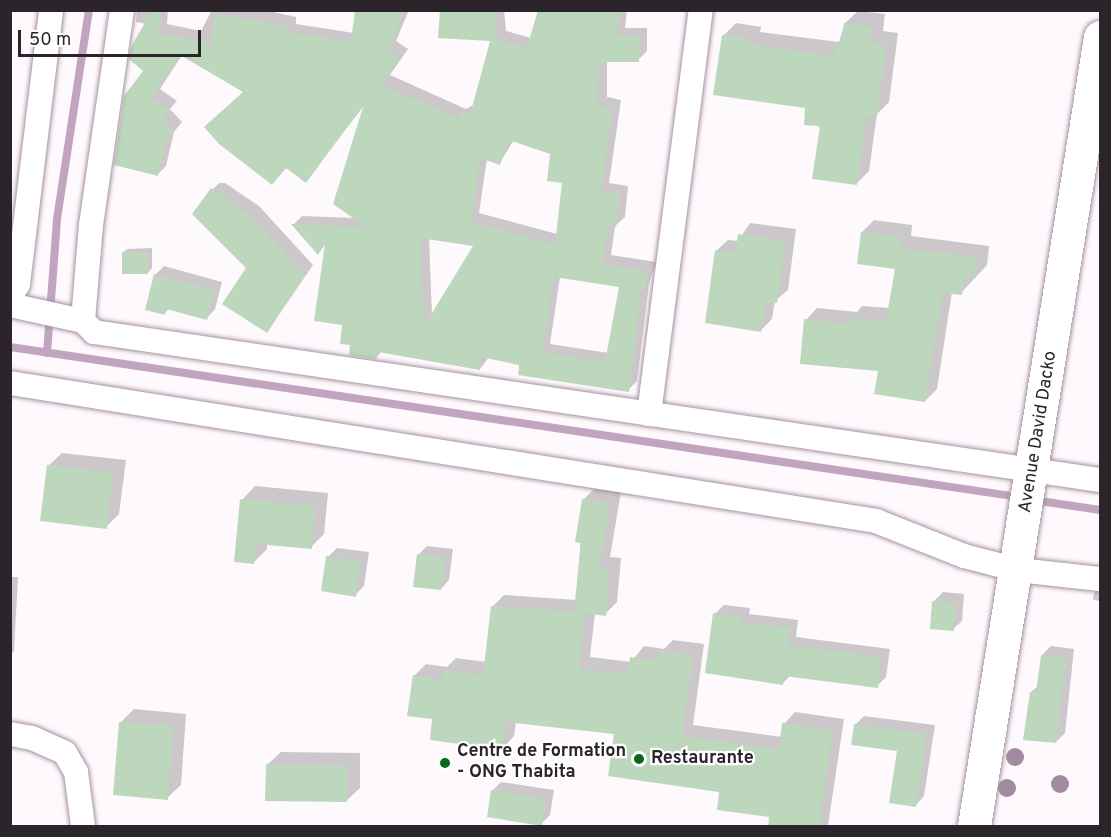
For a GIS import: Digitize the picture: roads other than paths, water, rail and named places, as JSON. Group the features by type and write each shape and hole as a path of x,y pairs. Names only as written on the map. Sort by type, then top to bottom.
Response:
{"main road":[{"name":"Avenue David Dacko","path":"974,826 1019,560 1101,37"}],"street":[{"path":"51,10 17,304 84,321 94,332 139,340 649,414 1033,473 1101,480"},
{"path":"84,321 91,225 122,10"},
{"path":"649,414 701,10"},
{"path":"10,382 876,521 964,556 1019,560 1101,579"},
{"path":"10,734 32,738 65,753 76,772 83,826"}],"waterway":[{"path":"47,353 57,219 89,10"},
{"path":"10,347 1018,497"},
{"path":"1033,500 1100,510"}],"place":[{"name":"Restaurante","path":"639,759"},
{"name":"Centre de Formation - ONG Thabita","path":"445,763"}]}
